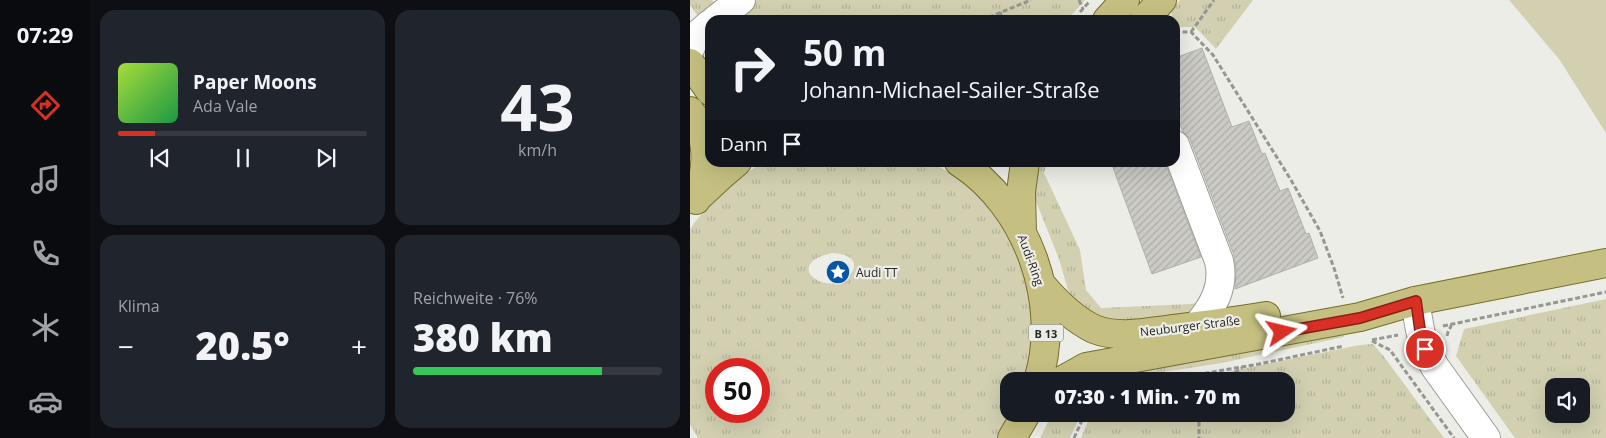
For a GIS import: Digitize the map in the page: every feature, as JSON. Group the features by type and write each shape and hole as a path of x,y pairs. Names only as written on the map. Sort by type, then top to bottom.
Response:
{"main road":[{"path":"1112,15 1125,0"},
{"path":"1148,15 1162,0"},
{"path":"690,111 698,124 705,153"},
{"path":"693,203 705,174 705,167"},
{"path":"693,203 732,167"},
{"name":"Audi-Ring","path":"965,167 990,189 1012,217 1030,250 1041,284 1044,303 1046,339 1040,372"},
{"path":"1022,233 1021,192 1024,167"},
{"name":"Neuburger Straße","path":"1077,372 1086,367 1345,312 1398,298 1416,301 1606,263"},
{"name":"Neuburger Straße","path":"1041,284 1078,320 1105,332 1132,334 1345,312"},
{"path":"1012,438 1021,422"}],"street":[{"path":"731,15 741,0"},
{"path":"1180,158 1219,261 1221,272 1216,299 1196,326"},
{"path":"1416,301 1425,349 1435,367 1486,438"}],"path":[{"path":"993,15 1031,0"},
{"path":"1079,0 1082,8"},
{"path":"1080,12 1090,0"},
{"path":"1191,32 1214,0"},
{"path":"1180,32 1191,32 1213,55 1290,180 1320,231 1334,268 1345,312 1348,345 1213,372"},
{"path":"1454,438 1390,350 1371,340 1606,292"},
{"path":"1236,372 1243,367"},
{"path":"1074,438 1081,422"},
{"path":"1199,422 1199,438"}],"green space":[{"path":"690,0 712,0 716,6 699,18 690,5"},
{"path":"753,0 1085,0 1072,15 734,15"},
{"path":"1180,0 1253,0 1216,49 1195,27 1180,27 1180,15 1172,15 1171,11"},
{"path":"1509,0 1606,0 1606,133 1559,59"},
{"path":"756,167 940,167 961,180 981,197 998,217 1012,240 1022,264 1033,315 1032,347 1027,372 1000,372 1000,422 1006,422 996,438 698,438 690,425 690,229 714,201 732,184","holes":["832,253 847,256 853,262 853,270 849,276 840,282 821,282 813,277 809,271 810,265 817,258"]},
{"path":"1036,167 1046,167 1044,173 1080,250 1086,290 1101,308 1191,304 1208,301 1189,315 1120,323 1096,317 1077,303 1068,290 1059,259 1035,199 1033,188"},
{"path":"1606,299 1606,438 1515,438 1456,356 1464,329"},
{"path":"1342,327 1344,337 1222,363 1164,372 1121,372"},
{"path":"1373,344 1444,438 1081,438 1088,422 1295,422 1295,372 1226,372"},
{"path":"1048,422 1077,422 1070,438 1040,438"}],"building":[{"path":"1202,48 1232,127 1249,121 1262,154 1265,153 1280,191 1288,188 1306,234 1309,233 1318,258 1235,289 1236,271 1234,255 1190,139 1183,132 1180,124 1180,56"},
{"path":"1113,167 1167,167 1201,257 1152,274"}],"place":[{"name":"Audi TT","path":"838,272"}],"route":[{"path":"1282,332 1360,318 1416,301 1425,349"}]}
